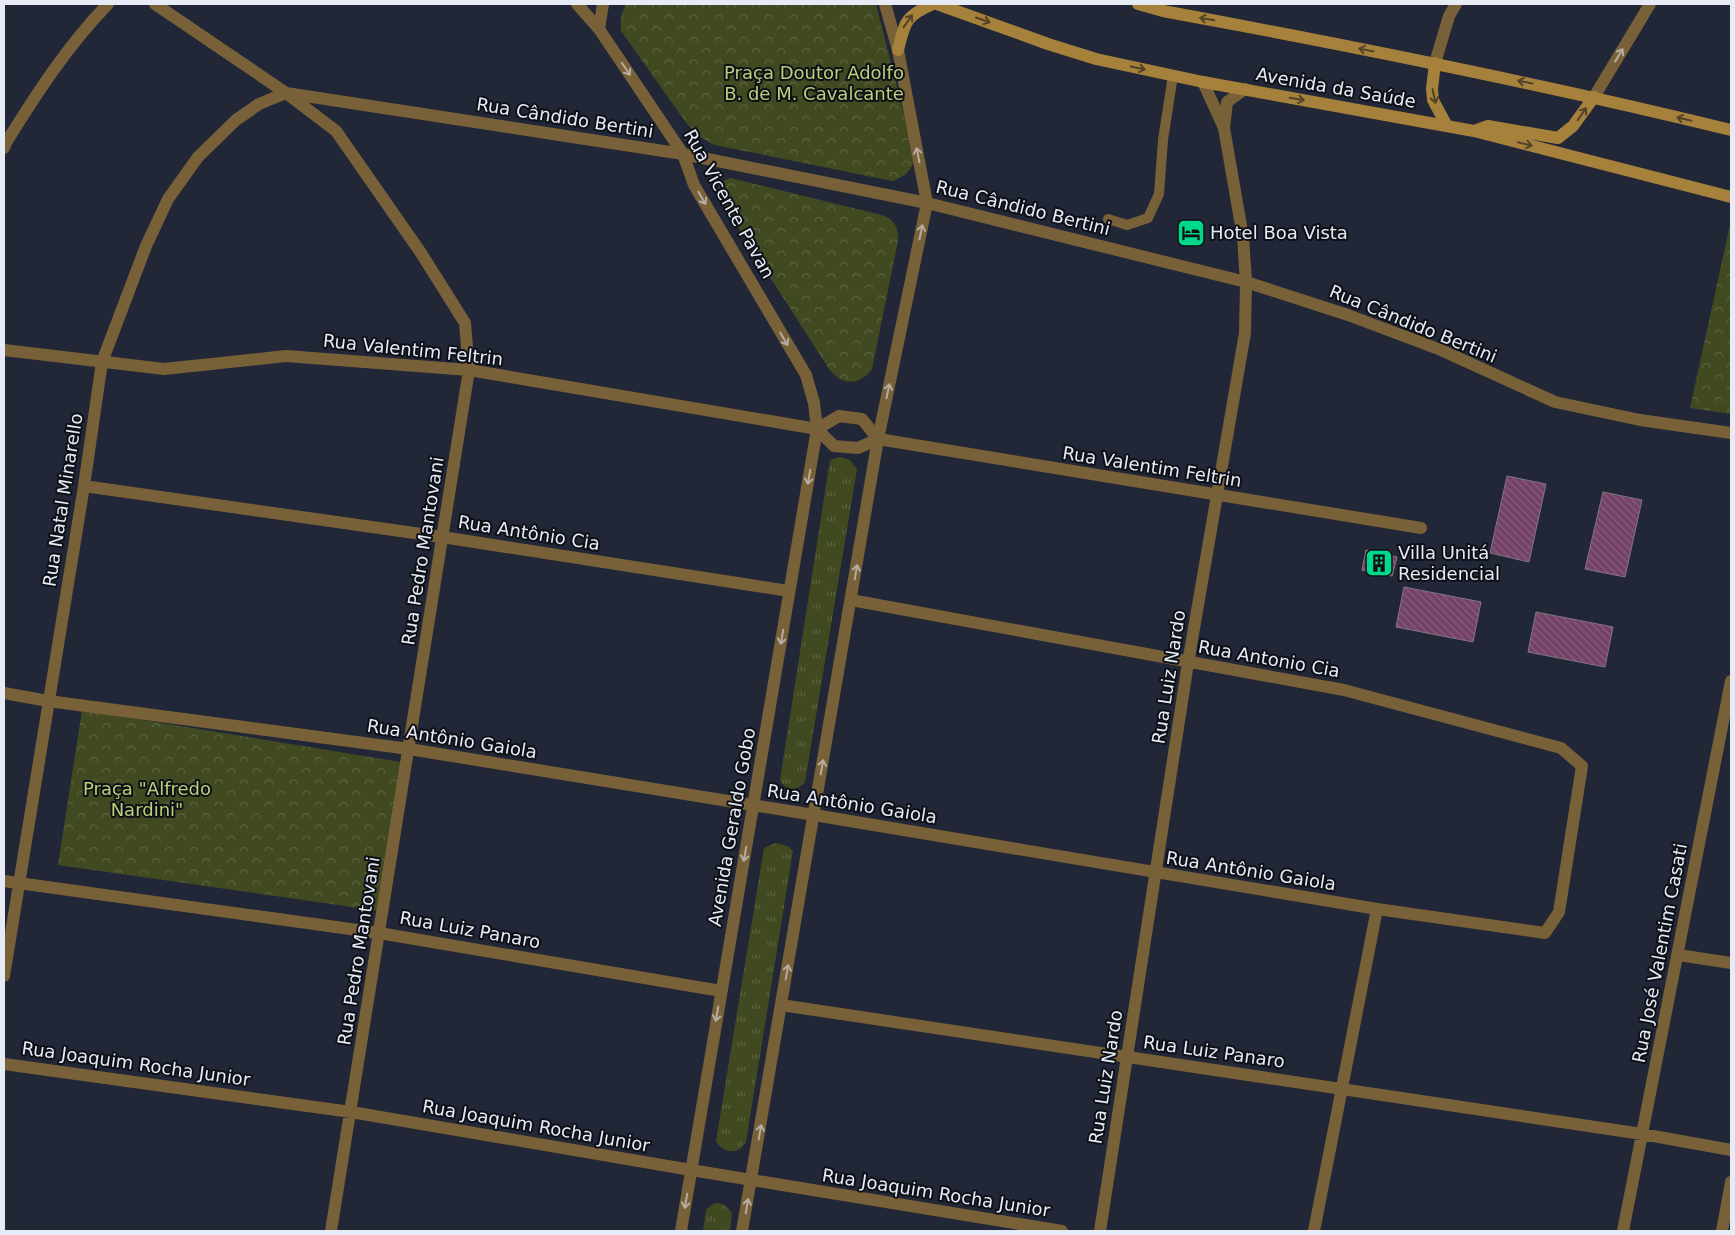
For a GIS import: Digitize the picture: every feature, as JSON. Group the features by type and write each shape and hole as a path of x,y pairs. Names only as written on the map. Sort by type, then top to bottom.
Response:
{"main road":[{"path":"898,50 904,26 911,16 918,10 933,4"},
{"name":"Avenida da Saúde","path":"937,4 1048,44 1096,58 1202,82 1474,131 1731,197"},
{"path":"1138,4 1163,11 1435,63 1594,97 1731,130"},
{"path":"1435,63 1432,89 1433,100 1447,126"},
{"path":"1474,131 1488,126 1558,138 1573,126 1594,97"}],"street":[{"path":"4,148 46,80 93,19 108,4"},
{"name":"Rua Pedro Mantovani","path":"156,4 286,93 336,130 421,252 465,323 469,370 331,1231"},
{"name":"Rua Vicente Pavan","path":"577,4 599,28 683,154 694,185 806,375 814,403 817,429"},
{"path":"599,28 603,4"},
{"path":"742,1231 878,438 928,203 898,50 885,4"},
{"path":"1435,63 1449,16 1456,4"},
{"path":"1594,97 1650,4"},
{"name":"Rua Luiz Nardo","path":"1100,1231 1188,663 1245,333 1246,282 1243,237 1224,128 1202,82"},
{"name":"Rua Luiz Nardo","path":"1224,128 1227,102 1245,89"},
{"name":"Rua Cândido Bertini","path":"286,93 683,154 928,203 1246,282 1348,315 1441,350 1555,402 1640,420 1731,433"},
{"name":"Rua Natal Minarello","path":"4,976 84,486 102,362 146,246 168,199 198,157 236,120 259,104 286,93"},
{"name":"Rua Valentim Feltrin","path":"4,350 164,369 286,356 469,370 817,429"},
{"path":"839,416 862,419 878,438 858,448 834,446 817,429 839,416"},
{"name":"Avenida Geraldo Gobo","path":"681,1231 817,429"},
{"name":"Rua Valentim Feltrin","path":"878,438 1421,528"},
{"name":"Rua Antônio Cia","path":"84,486 442,537 789,591"},
{"name":"Rua Antonio Cia","path":"851,600 1353,692 1561,748 1582,766 1559,912 1545,934"},
{"name":"Rua José Valentim Casati","path":"1623,1231 1729,702 1731,681"},
{"name":"Rua Antônio Gaiola","path":"4,693 48,701 409,749 1377,909 1545,934"},
{"name":"Rua Luiz Panaro","path":"4,881 379,932 721,991"},
{"path":"1314,1231 1377,909"},
{"path":"1678,955 1731,963"},
{"name":"Rua Luiz Panaro","path":"781,1005 1642,1134 1731,1150"},
{"name":"Rua Joaquim Rocha Junior","path":"4,1064 351,1112 1062,1231"},
{"path":"1722,1231 1731,1182"}],"lane":[{"path":"1108,219 1127,225 1148,218 1159,194 1163,140 1173,75"}],"green space":[{"name":"Praça Doutor Adolfo B. de M. Cavalcante","path":"626,4 876,4 915,158 912,167 901,178 892,181 715,145 707,141 687,124 621,31 621,17"},
{"path":"730,178 882,215 890,219 895,225 898,232 898,241 872,369 862,379 850,382 845,381 839,379 829,369 719,198 718,191 720,185"},
{"path":"1731,220 1731,414 1690,408"},
{"path":"840,457 850,460 857,469 805,782 799,787 792,789 782,784 780,780 830,460"},
{"name":"Praça \"Alfredo Nardini\"","path":"82,710 401,762 380,911 58,865"},
{"path":"776,843 788,846 793,851 746,1142 739,1150 729,1151 720,1147 716,1141 764,848"},
{"path":"718,1203 726,1206 732,1213 730,1231 703,1231 706,1210 713,1204"}],"building":[{"path":"1507,476 1546,484 1529,562 1490,553"},
{"path":"1603,492 1642,500 1625,577 1585,569"},
{"name":"Villa Unitá Residencial","path":"1366,550 1397,557 1392,576 1362,570"},
{"path":"1404,587 1481,602 1473,642 1396,627"},
{"path":"1536,612 1613,627 1605,667 1528,652"}],"place":[{"name":"Hotel Boa Vista","path":"1191,233"},
{"name":"Villa Unitá Residencial","path":"1379,563"}]}
